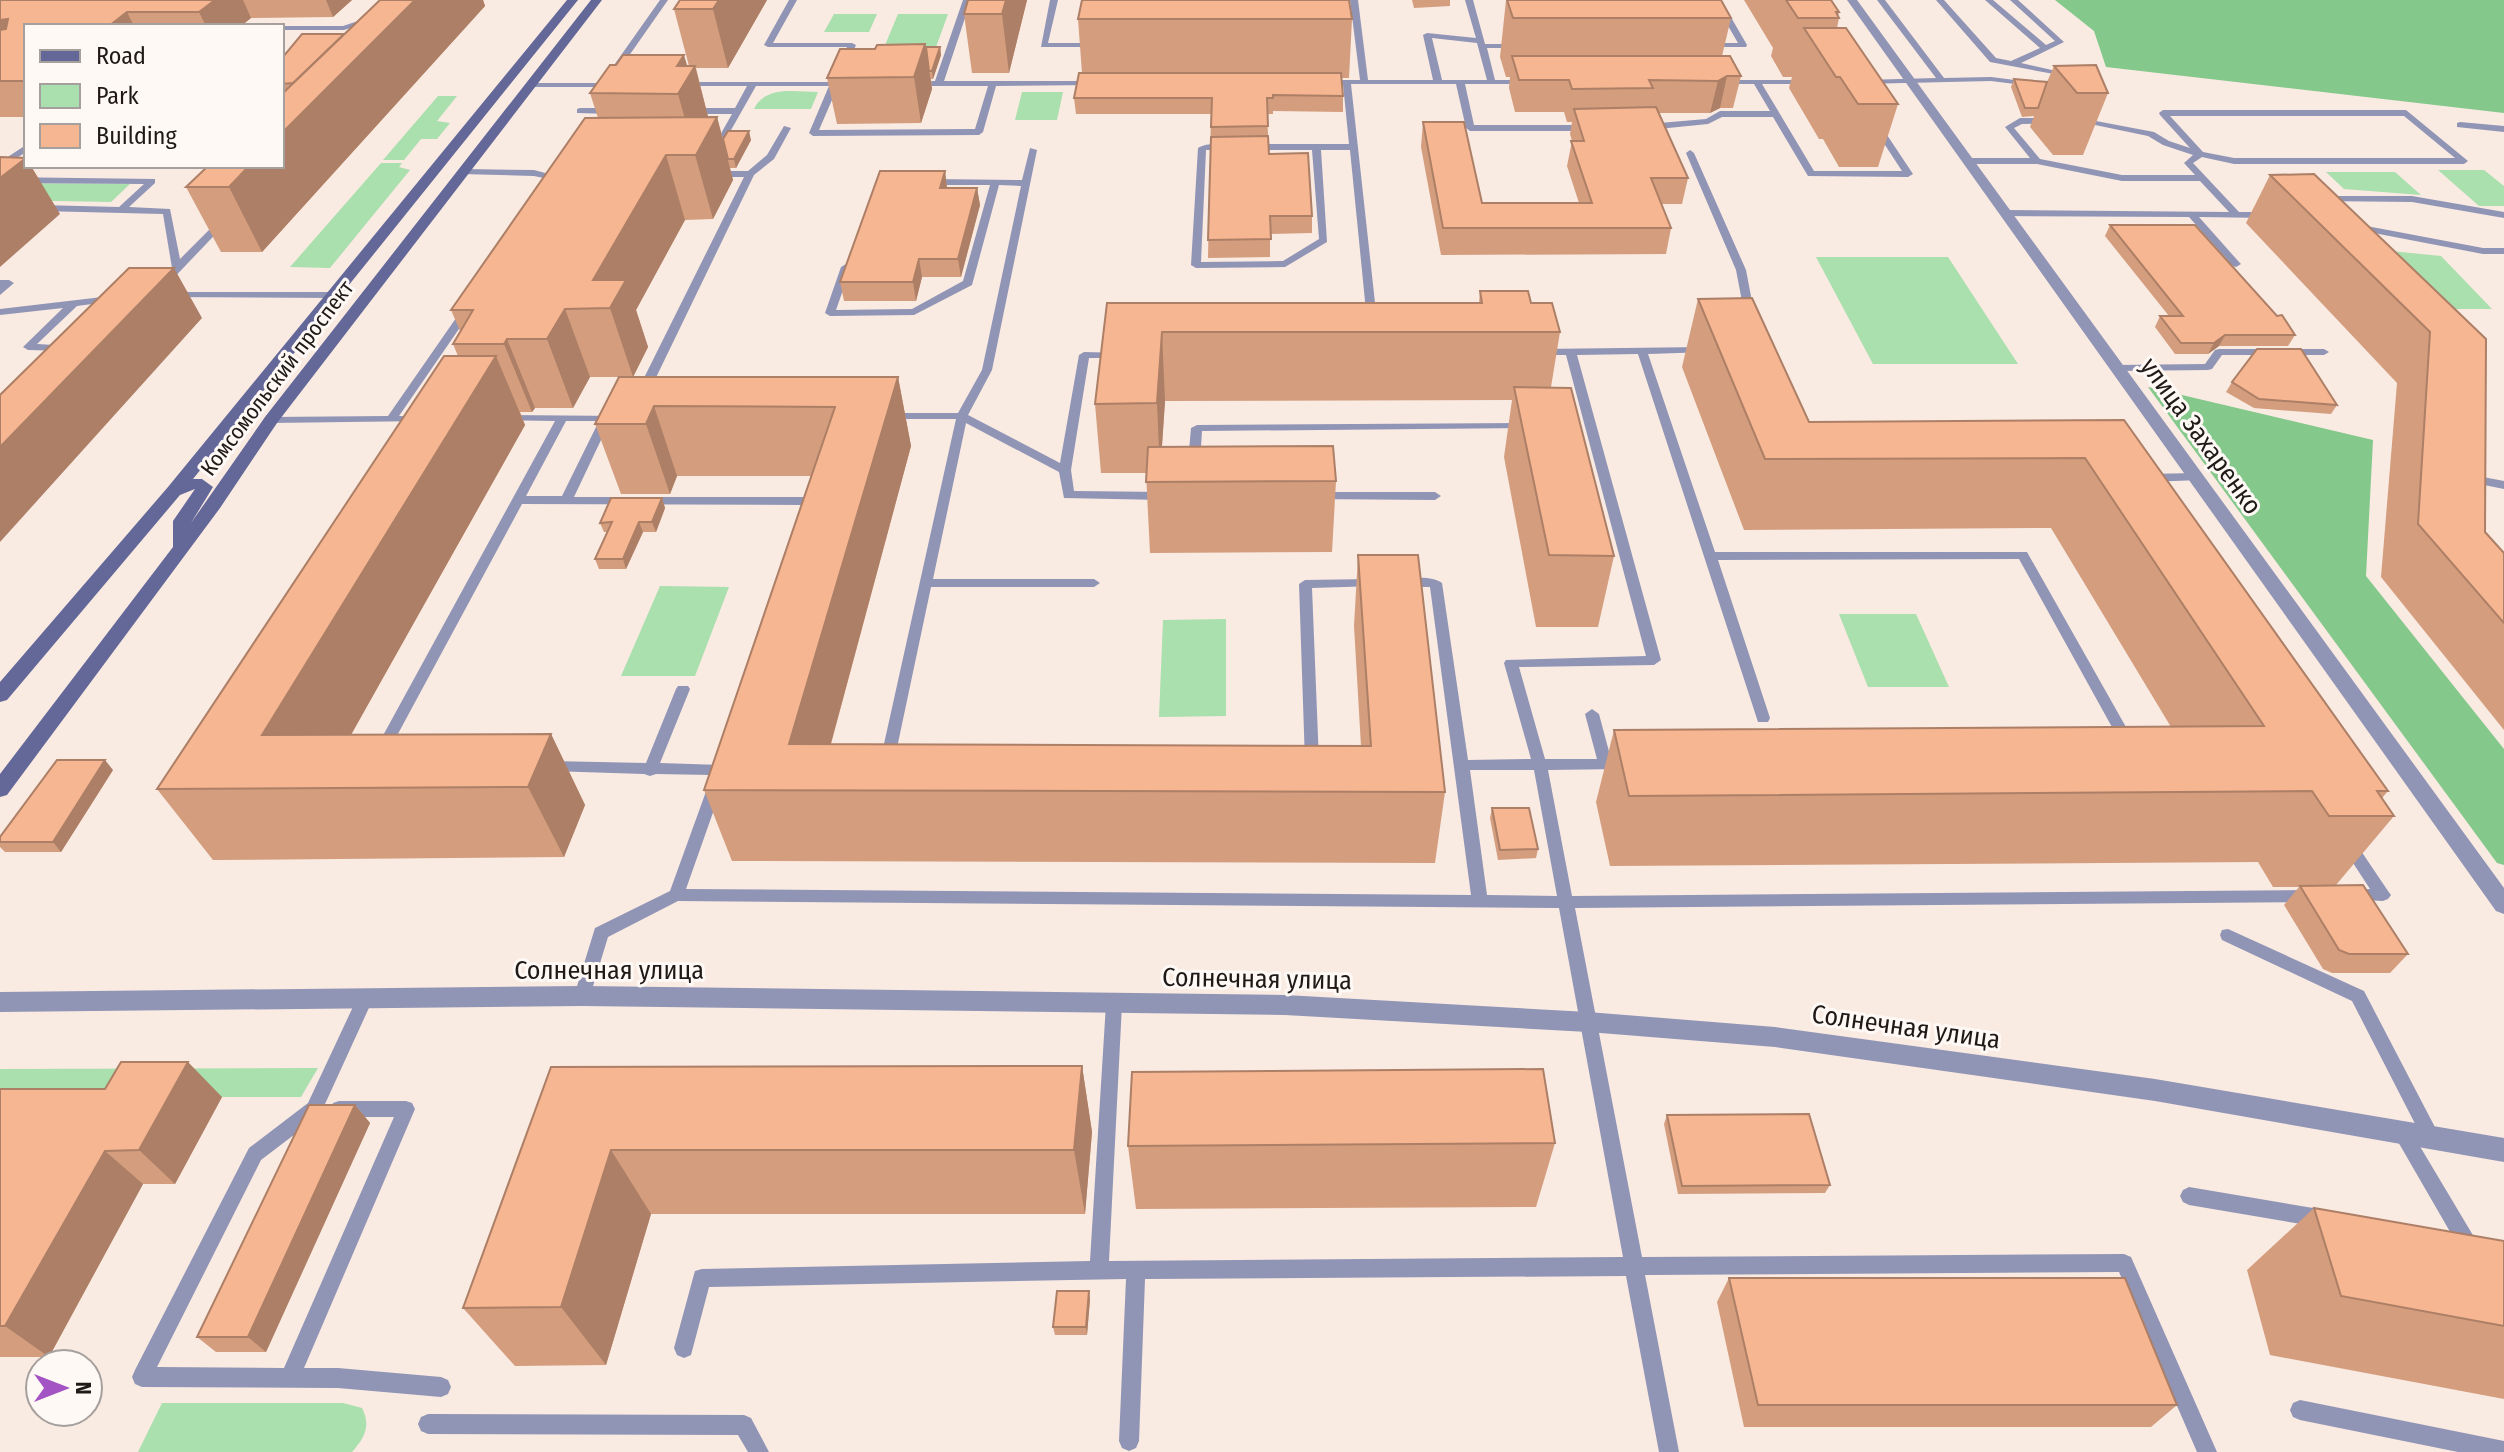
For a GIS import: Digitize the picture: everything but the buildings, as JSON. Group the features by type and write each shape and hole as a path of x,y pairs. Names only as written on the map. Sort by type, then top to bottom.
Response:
{"main road":[{"name":"Комсомольский проспект","path":"0,695 174,491 573,0"},
{"path":"567,38 560,42 552,40 583,0"},
{"name":"Комсомольский проспект","path":"0,789 271,420 597,0"},
{"path":"392,224 390,238 377,256 390,258 403,250"},
{"path":"334,295 368,295"},
{"path":"174,491 196,483 205,487 182,521 181,546"}],"street":[{"name":"улица Захаренко","path":"1852,0 2503,901"},
{"name":"Солнечная улица","path":"0,1002 582,996 1285,1005 1588,1022 1775,1037 2155,1090 2504,1150"}],"lane":[{"path":"604,85 664,0"},
{"path":"793,0 768,45 852,45 813,133 979,132 993,83"},
{"path":"939,83 967,0"},
{"path":"1054,0 1044,45 1107,45"},
{"path":"1354,0 1364,82"},
{"path":"1469,0 1492,82"},
{"path":"1697,46 1743,45 1717,0"},
{"path":"1881,0 1942,80"},
{"path":"1940,0 1993,60 2069,72 2073,89"},
{"path":"1989,0 2043,47"},
{"path":"2014,0 2060,42 2043,47 2014,63"},
{"path":"284,28 344,28 379,16"},
{"path":"1438,82 1427,35 1528,46"},
{"path":"845,59 861,58"},
{"path":"1991,79 1993,60"},
{"path":"1853,82 1991,79 2045,86"},
{"path":"1316,82 1539,82"},
{"path":"1347,82 1374,337"},
{"path":"1460,82 1470,128 1604,128"},
{"path":"1710,82 1812,82"},
{"path":"894,84 1103,83"},
{"path":"1757,83 1811,174 1908,174 1873,121"},
{"path":"678,84 864,84"},
{"path":"750,174 703,174 753,84"},
{"path":"532,85 633,85"},
{"path":"580,111 627,111"},
{"path":"675,111 737,111"},
{"path":"2074,120 2151,134 2166,143 2200,154 2234,161 2464,161 2406,113 2163,113 2200,154"},
{"path":"1634,128 1708,121 1720,114 1774,114"},
{"path":"2037,161 2009,127 2020,121 2061,120"},
{"path":"2460,125 2504,129"},
{"path":"637,403 750,174 771,157 787,128"},
{"path":"1316,147 1324,240 1285,264 1196,265 1202,148 1316,147 1354,147"},
{"path":"0,166 24,149"},
{"path":"902,764 886,765 962,416 987,370 1033,150"},
{"path":"1690,153 1741,270 1753,333"},
{"path":"2200,154 2188,163 2237,215"},
{"path":"1969,161 2037,161 2122,178 2201,178"},
{"path":"2264,161 2274,171"},
{"path":"464,172 575,177"},
{"path":"550,190 559,178"},
{"path":"0,180 152,181 123,208"},
{"path":"921,182 1026,183"},
{"path":"851,255 830,313 914,312 968,283 995,183"},
{"path":"2304,199 2412,199 2504,215"},
{"path":"0,207 167,211 177,268"},
{"path":"234,209 152,295 334,295"},
{"path":"2005,213 2284,215"},
{"path":"2125,213 2133,222"},
{"path":"2192,215 2236,264"},
{"path":"2344,223 2469,249 2504,251"},
{"path":"0,283 9,283 0,292"},
{"path":"0,312 121,297"},
{"path":"73,304 28,347 86,348"},
{"path":"391,419 471,304"},
{"path":"1526,352 1713,350"},
{"path":"1642,351 1763,718"},
{"path":"1571,352 1583,425 1654,660 1511,663 1540,765 1669,1452"},
{"path":"2117,368 2208,367 2219,352 2324,352"},
{"path":"1130,355 1084,355 1065,470 1068,495 1178,496"},
{"path":"867,417 962,416 1065,470"},
{"path":"485,418 630,418"},
{"path":"392,759 377,758 562,418"},
{"path":"566,500 606,418"},
{"path":"271,420 439,419"},
{"path":"1192,482 1197,428 1546,425"},
{"path":"2132,478 2196,477"},
{"path":"2483,481 2504,485"},
{"path":"1298,496 1435,496"},
{"path":"516,500 812,501 807,516"},
{"path":"1710,556 2023,555 2132,749"},
{"path":"926,583 1094,583"},
{"path":"1298,762 1314,762 1305,584 1436,583 1480,901"},
{"path":"650,771 683,689"},
{"path":"1592,714 1606,765"},
{"path":"676,895 726,755"},
{"path":"1462,765 1641,764"},
{"path":"529,765 650,771 721,770"},
{"path":"582,996 601,933 676,895 1566,902 2383,895 2340,830"},
{"path":"2228,935 2358,996 2432,1139"},
{"path":"365,999 314,1109 255,1154 142,1377 338,1378 441,1387"},
{"path":"1099,1270 1114,1004"},
{"path":"290,1378 406,1109 314,1109"},
{"path":"2403,1134 2467,1243"},
{"path":"2189,1196 2343,1222"},
{"path":"2436,1238 2467,1243 2504,1263"},
{"path":"684,1348 702,1278 1099,1270 2124,1263 2207,1452"},
{"path":"1129,1441 1136,1270"},
{"path":"2300,1410 2504,1451"},
{"path":"428,1424 744,1425 759,1452"}],"green space":[{"path":"2055,0 2504,0 2504,113 2106,67 2094,31"},
{"path":"834,14 877,14 869,32 824,32"},
{"path":"898,14 948,14 935,50 883,50"},
{"path":"818,92 811,109 754,109 759,101 773,93"},
{"path":"1022,92 1063,92 1057,120 1015,120"},
{"path":"438,96 457,96 437,121 450,123 437,139 421,139 404,160 383,160"},
{"path":"381,163 402,163 399,167 410,170 330,268 290,267"},
{"path":"2438,170 2484,170 2504,186 2504,206 2479,206"},
{"path":"2326,172 2395,172 2421,195 2344,189"},
{"path":"0,183 130,184 111,202 0,200"},
{"path":"2370,249 2441,256 2492,309 2430,309"},
{"path":"1816,257 1948,257 2018,364 1873,364"},
{"path":"2148,387 2373,440 2366,576 2504,749 2504,865 2497,863"},
{"path":"660,586 729,587 695,676 621,676"},
{"path":"1839,614 1916,614 1949,687 1868,687"},
{"path":"1226,619 1226,716 1159,717 1163,620"},
{"path":"318,1068 301,1097 0,1097 0,1069"},
{"path":"162,1403 343,1403 362,1408 366,1426 352,1452 138,1452"}]}
